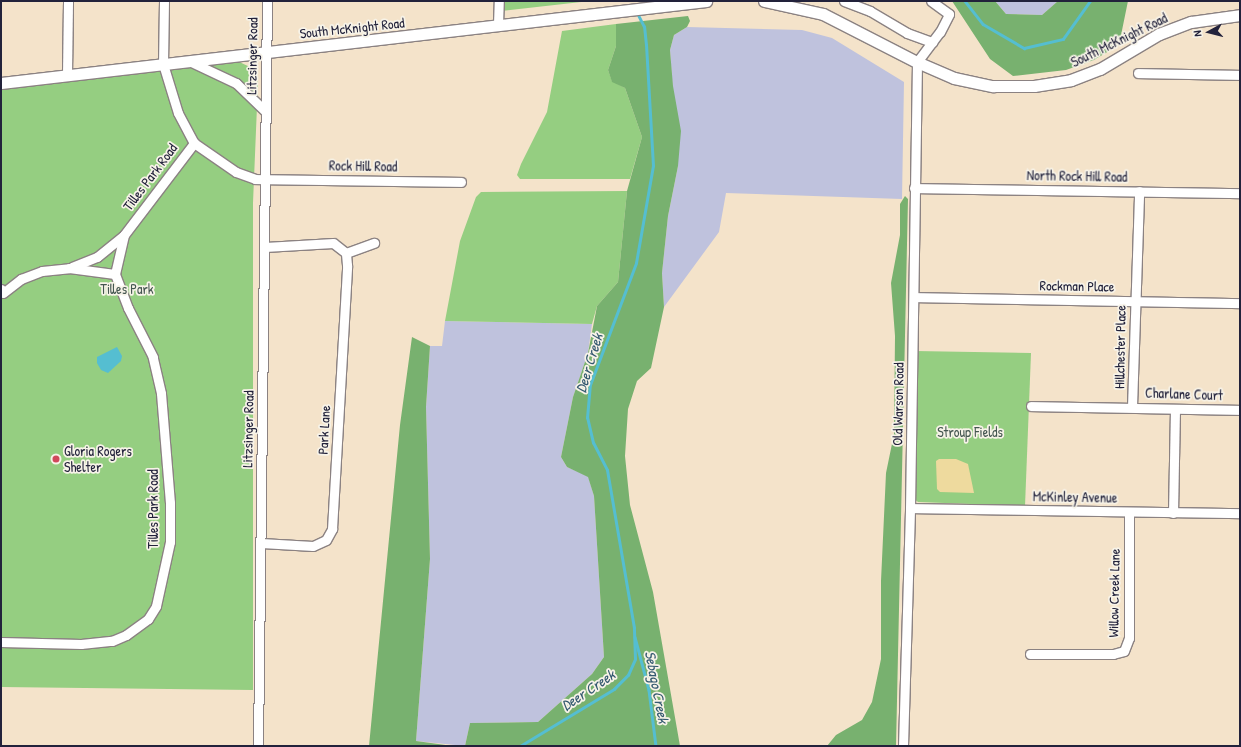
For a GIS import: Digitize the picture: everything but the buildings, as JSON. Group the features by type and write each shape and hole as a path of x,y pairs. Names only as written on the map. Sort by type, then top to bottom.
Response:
{"main road":[{"name":"South McKnight Road","path":"1,82 266,53 498,24 706,1"},
{"name":"South McKnight Road","path":"764,1 823,14 917,62 954,78 993,86 1034,86 1071,80 1100,69 1159,34 1191,22 1240,15"}],"street":[{"path":"67,74 68,1"},
{"name":"Tilles Park Road","path":"164,1 164,64 178,113 194,143 245,177 264,178"},
{"name":"Litzsinger Road","path":"258,746 267,1"},
{"path":"498,24 499,1"},
{"path":"844,1 870,11 907,33 932,42"},
{"path":"917,62 932,42 949,14 931,1"},
{"name":"Litzsinger Road","path":"189,61 236,83 265,111"},
{"name":"Old Warson Road","path":"903,746 910,508 917,62"},
{"path":"1138,73 1240,75"},
{"name":"Tilles Park Road","path":"1,642 81,644 112,641 126,635 148,619 160,593 170,542 161,393 153,357 128,308 115,274 124,235 194,143"},
{"name":"Rock Hill Road","path":"264,178 461,182"},
{"name":"North Rock Hill Road","path":"914,188 1240,194"},
{"name":"Hillchester Place","path":"1132,407 1139,191"},
{"path":"69,268 97,257 124,235"},
{"path":"264,247 333,243 346,253 374,242"},
{"name":"Park Lane","path":"261,543 313,546 329,543 332,526 346,253"},
{"path":"2,292 21,279 42,271 69,268 115,274"},
{"name":"Rockman Place","path":"914,297 1240,303"},
{"name":"Charlane Court","path":"1030,406 1240,410"},
{"path":"1173,513 1175,409"},
{"name":"McKinley Avenue","path":"910,508 1240,513"},
{"name":"Willow Creek Lane","path":"1030,654 1113,654 1124,651 1129,638 1129,512"}],"shaded area":[{"path":"995,1 1058,1 1042,15 1006,14"},
{"path":"687,27 802,30 832,38 904,82 902,199 726,193 719,232 664,307 662,273 668,216 678,166 670,50 674,35"},
{"path":"445,321 592,324 588,353 573,397 561,457 567,467 588,476 594,496 604,657 592,674 538,722 470,723 465,746 416,741 430,559 426,407 430,346 442,346"}],"green space":[{"path":"504,1 590,1 502,11"},
{"path":"952,1 995,1 1006,14 1042,15 1058,1 1128,1 1119,45 1094,60 1066,70 1013,76 990,59"},
{"path":"688,16 690,21 687,27 674,35 670,50 673,86 681,131 678,166 668,216 662,273 664,307 651,368 637,381 628,409 625,456 630,505 653,592 680,746 465,746 470,723 538,722 592,674 604,657 594,496 588,477 567,467 561,457 573,397 588,353 597,306 618,282 627,191 642,137 625,88 612,82 608,70 616,46 616,24"},
{"path":"616,24 616,46 608,70 612,81 625,88 642,137 630,179 520,179 517,175 521,164 547,112 562,31"},
{"name":"Tilles Park","path":"235,60 250,67 258,82 253,203 253,690 1,687 1,89"},
{"path":"627,191 618,282 597,306 592,324 445,321 460,241 476,197 481,192"},
{"path":"905,196 908,199 896,746 827,746 836,735 862,720 872,702 881,659 881,581 886,473 894,434 895,336 891,283 900,235 900,204"},
{"path":"412,337 430,346 426,407 430,559 416,741 453,746 369,746 400,425"},
{"name":"Stroup Fields","path":"915,351 1031,353 1025,506 918,502 913,498"}],"sand":[{"path":"939,459 956,459 968,464 974,493 940,492 937,489 936,461"}],"water":[{"path":"117,347 122,356 121,361 108,373 101,370 97,363 97,357"}],"waterway":[{"name":"Deer Creek","path":"965,1 983,24 1024,48 1063,39 1090,1"},
{"name":"Deer Creek","path":"520,746 614,689 628,675 635,659 634,628 607,470 593,443 587,418 590,385 636,263 653,166 646,45 644,27 637,13"},
{"name":"Sebago Creek","path":"635,637 649,690 656,746"}],"place":[{"name":"Gloria Rogers Shelter","path":"56,459"}]}
